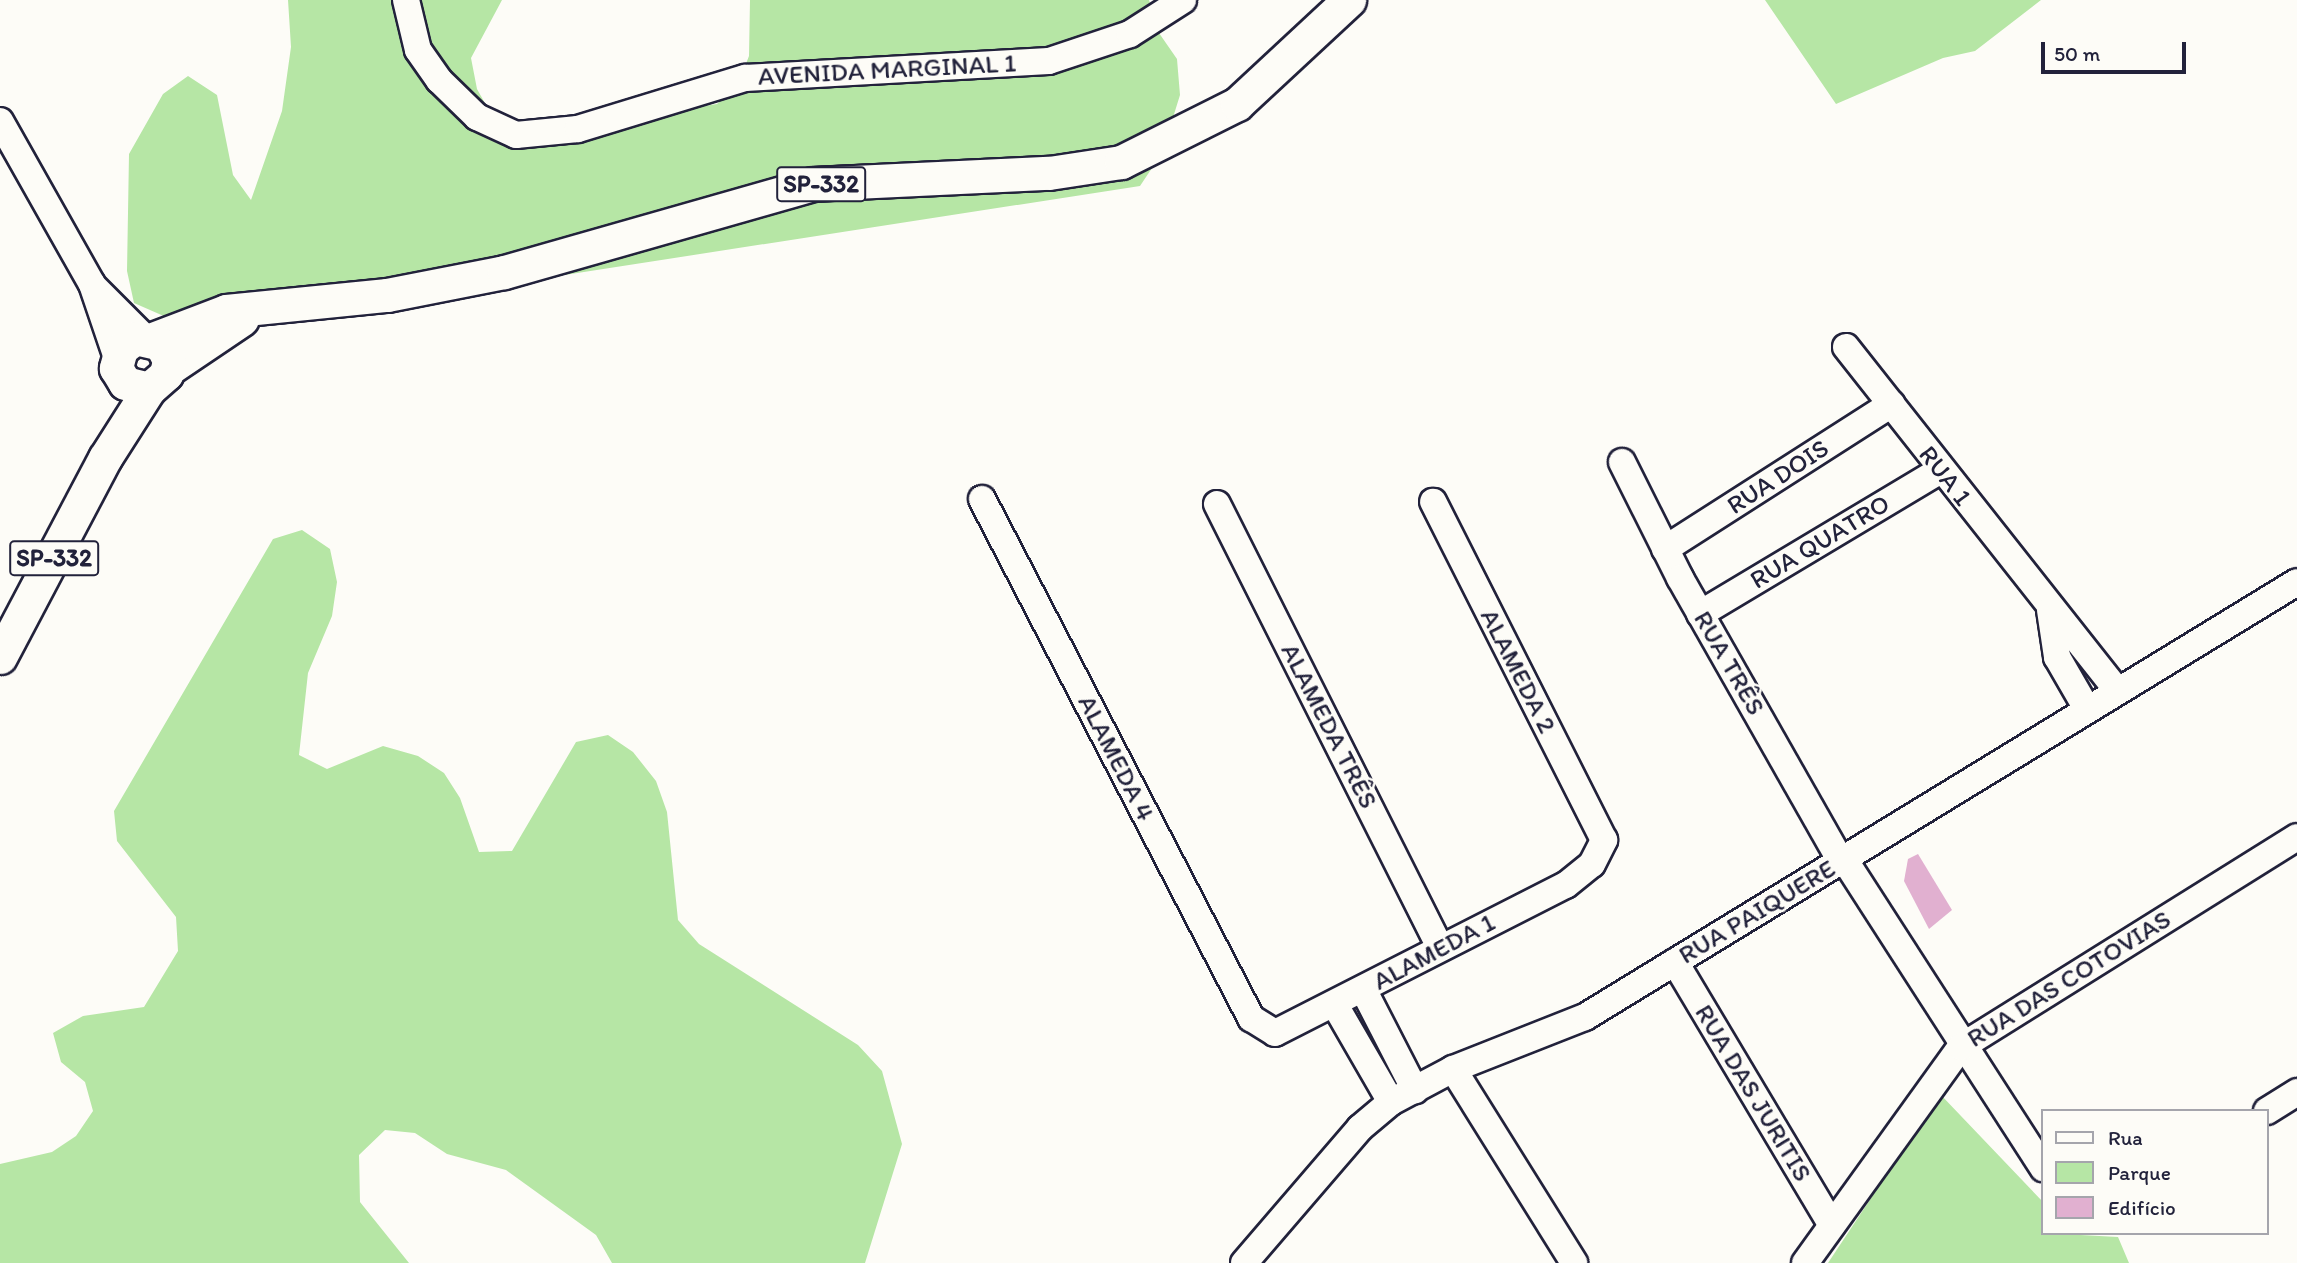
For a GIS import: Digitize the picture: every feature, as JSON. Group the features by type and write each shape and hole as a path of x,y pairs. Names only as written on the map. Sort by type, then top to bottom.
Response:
{"main road":[{"name":"SP-332","path":"149,338 226,311 253,312 504,272 812,184 1049,173 1121,162 1237,104 1349,0"},
{"name":"SP-332","path":"0,657 105,458 139,373 253,312"},
{"path":"139,373 166,351 149,338"}],"street":[{"name":"AVENIDA MARGINAL 1","path":"406,0 418,50 439,80 477,117 516,135 578,129 745,78 1049,61 1130,34 1157,9 1183,0"},
{"path":"0,121 139,373"},
{"path":"92,284 149,338"},
{"name":"RUA 1","path":"1846,347 1892,404 1940,471 2117,690"},
{"name":"RUA DOIS","path":"1665,549 1892,404"},
{"name":"RUA TRÊS","path":"1622,462 1700,614 1842,860 1961,1047 2042,1167"},
{"name":"RUA QUATRO","path":"1700,614 1940,471"},
{"name":"ALAMEDA 4","path":"982,499 1251,1018"},
{"name":"ALAMEDA 2","path":"1433,502 1604,839"},
{"name":"ALAMEDA TRÊS","path":"1217,504 1440,947"},
{"name":"RUA PAIQUERE","path":"1244,1263 1360,1128 1391,1102 1453,1069 1585,1017 2297,582"},
{"path":"2048,602 2057,657 2087,709"},
{"name":"RUA DAS COTOVIAS","path":"1805,1263 1961,1047 2297,837"},
{"name":"ALAMEDA 1","path":"1251,1018 1260,1028 1284,1033 1440,947 1566,885 1592,864 1604,839"},
{"name":"RUA DAS JURITIS","path":"1675,962 1832,1225"},
{"path":"1363,989 1415,1090"},
{"path":"1335,1005 1391,1102"},
{"path":"1453,1069 1574,1263"},
{"path":"2269,1110 2297,1092"}],"green space":[{"path":"288,0 502,0 471,58 477,89 496,123 523,134 717,104 738,84 749,56 750,0 1149,0 1159,33 1177,59 1180,95 1162,153 1140,186 383,303 166,317 134,303 127,271 129,154 163,94 188,76 217,95 233,175 251,200 282,111 291,47"},
{"path":"1765,0 2041,0 1975,51 1943,58 1836,104"},
{"path":"302,530 330,549 337,582 332,616 308,673 299,755 327,769 383,746 418,756 444,773 460,798 479,852 512,851 576,742 608,735 633,752 656,781 667,812 678,920 699,944 858,1045 882,1071 902,1144 865,1263 612,1263 596,1235 506,1170 447,1154 415,1133 385,1130 359,1155 360,1202 409,1263 0,1263 0,1164 52,1152 76,1136 93,1111 85,1082 61,1062 53,1033 83,1016 144,1007 178,951 176,917 117,841 114,811 273,539"},
{"path":"1940,1094 2042,1201 2042,1235 2118,1237 2129,1263 1828,1263"}],"building":[{"path":"1918,854 1952,910 1929,929 1904,881 1908,859"}]}
